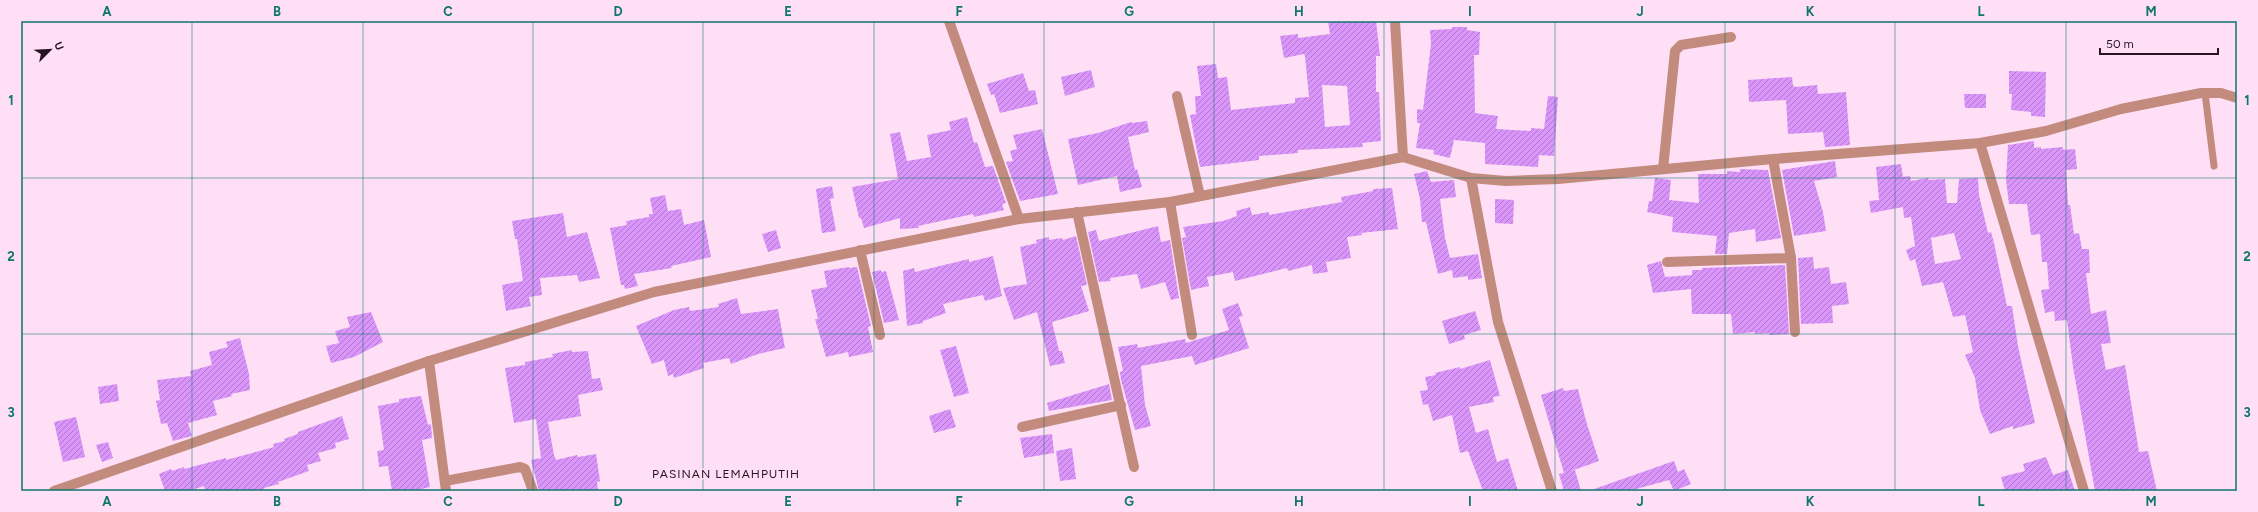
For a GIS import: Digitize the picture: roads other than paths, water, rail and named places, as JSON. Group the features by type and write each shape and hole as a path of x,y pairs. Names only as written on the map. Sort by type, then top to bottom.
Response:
{"street":[{"path":"949,21 1019,219"},
{"path":"1395,21 1403,157"},
{"path":"1663,169 1675,51 1682,45 1731,38"},
{"path":"54,491 429,361 654,292 1019,219 1170,202 1403,157 1471,178 1506,181 1558,179 1773,159 1980,143 2046,131 2121,109 2205,93 2221,93 2237,98"},
{"path":"1177,96 1200,196"},
{"path":"1980,143 2084,491"},
{"path":"1773,159 1791,258 1795,332"},
{"path":"1471,178 1498,322 1552,491"},
{"path":"1170,202 1192,335"},
{"path":"1077,212 1134,467"},
{"path":"860,250 880,335"},
{"path":"1667,262 1791,258"},
{"path":"429,361 446,486 520,467 525,469 533,491"},
{"path":"1022,428 1121,405"}],"lane":[{"path":"2205,93 2214,166"}],"district":[{"name":"PASINAN LEMAHPUTIH","path":"726,474"}]}
